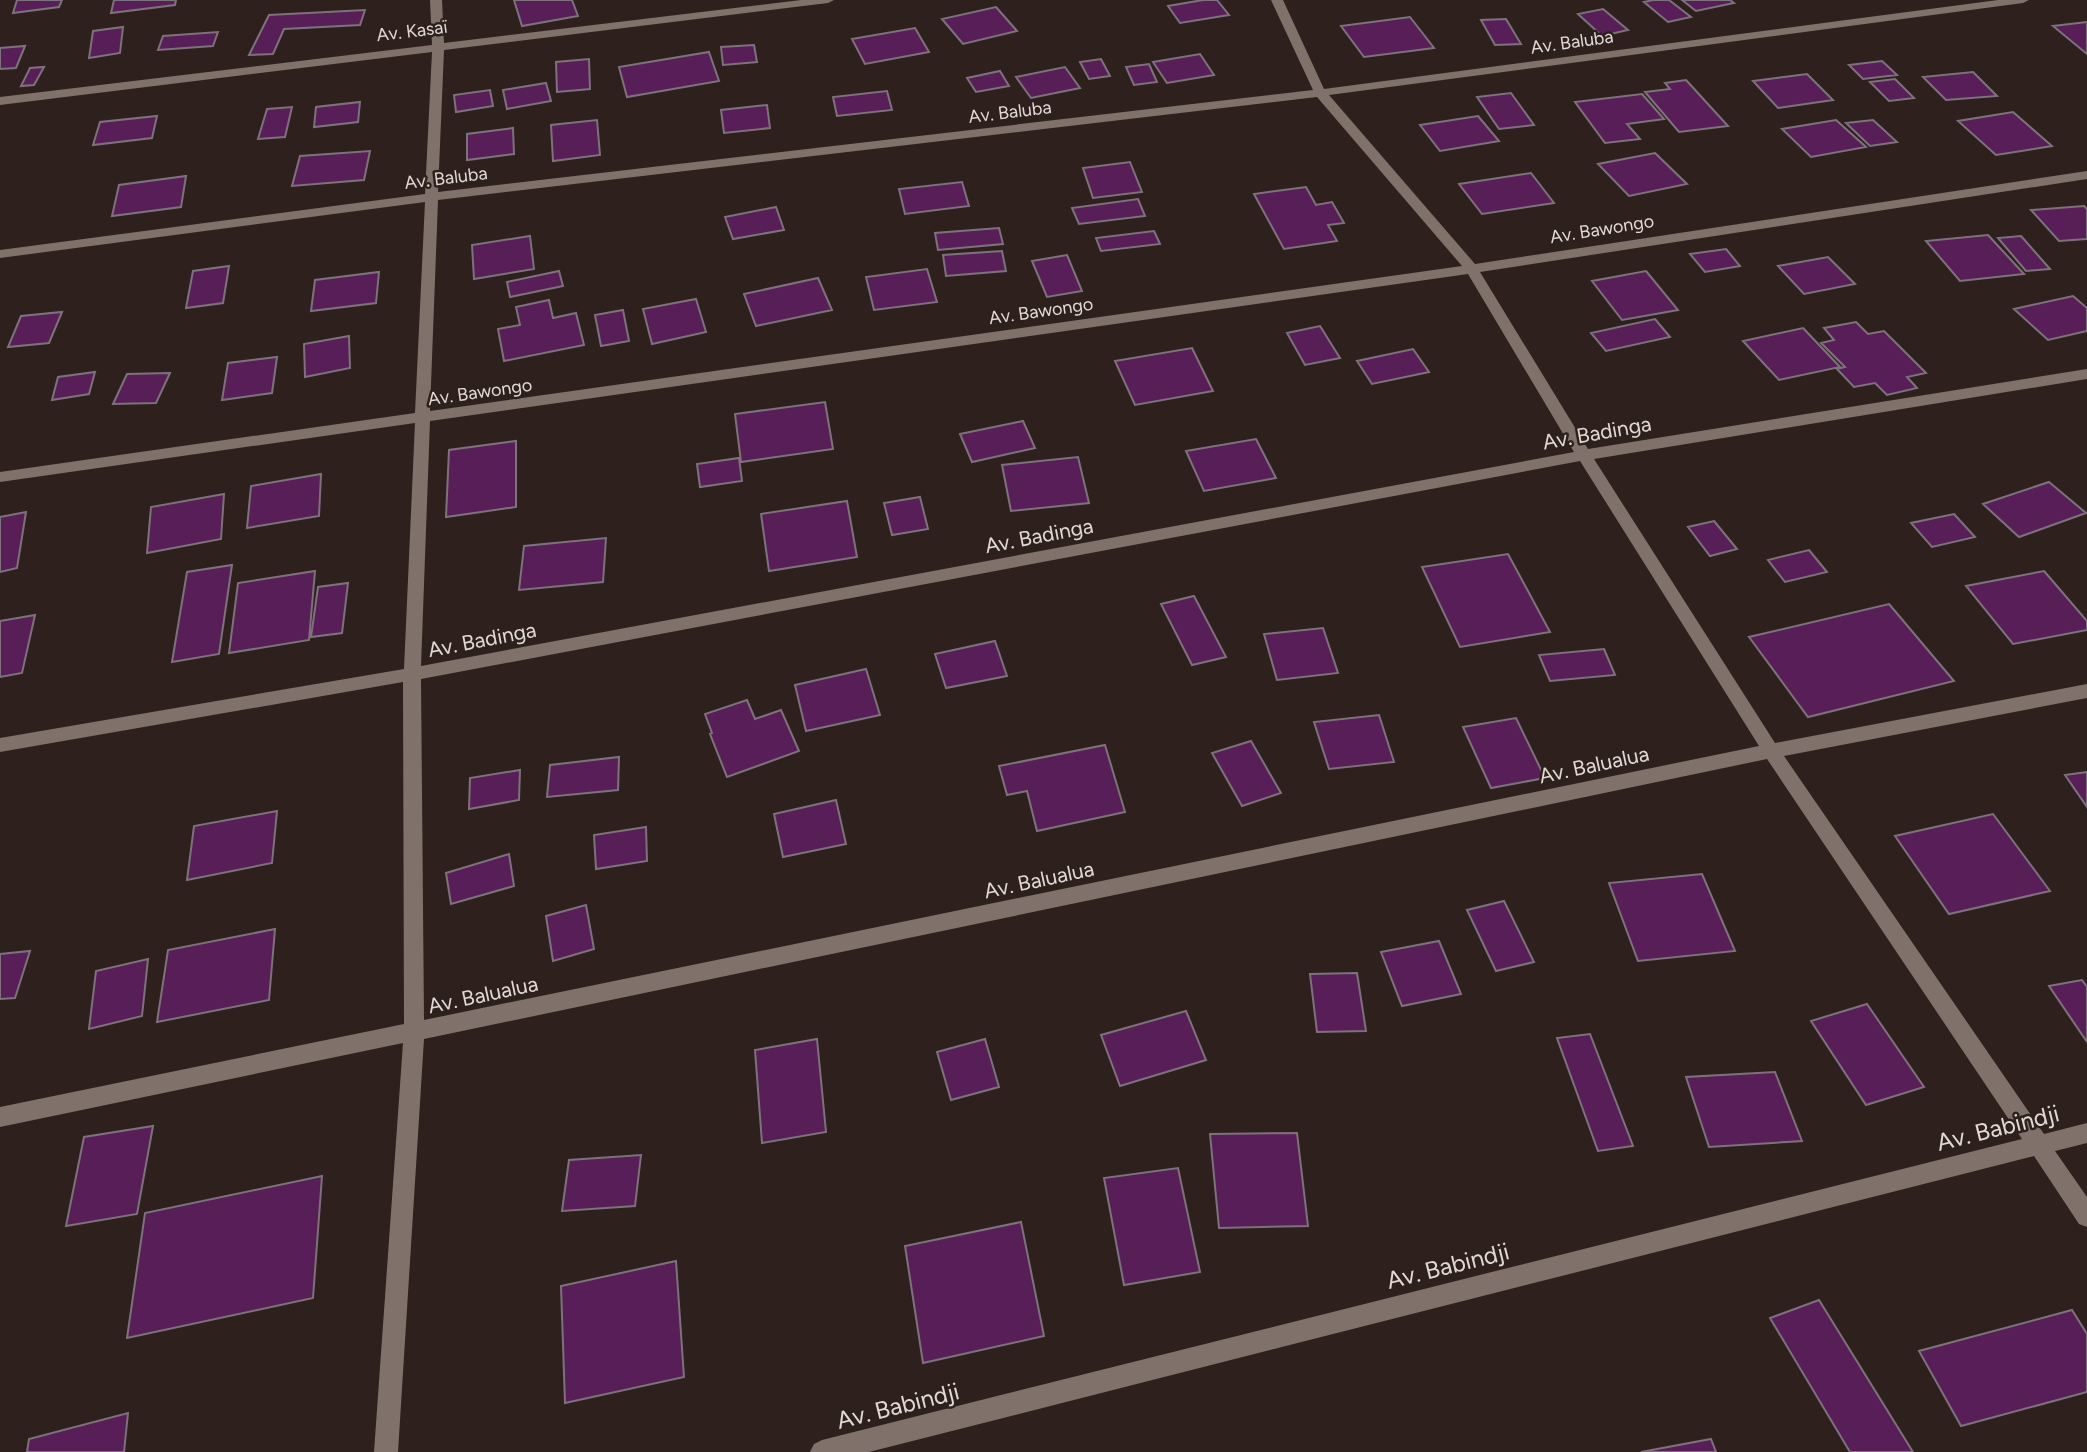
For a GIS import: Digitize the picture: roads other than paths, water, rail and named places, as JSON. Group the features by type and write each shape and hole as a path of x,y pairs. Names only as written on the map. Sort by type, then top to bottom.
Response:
{"street":[{"path":"386,1452 414,1033 412,674 438,46 436,0"},
{"name":"Av. Kasaï","path":"0,100 828,0"},
{"path":"1277,0 1320,93 1472,269 1584,455 1771,751 2087,1216"},
{"name":"Av. Baluba","path":"0,254 432,197 1320,93 2023,0"},
{"name":"Av. Bawongo","path":"0,477 1472,269 2087,175"},
{"name":"Av. Badinga","path":"0,745 412,674 1584,455 2087,374"},
{"name":"Av. Balualua","path":"0,1117 1771,751 2087,691"},
{"name":"Av. Babindji","path":"822,1452 2087,1133"}]}
